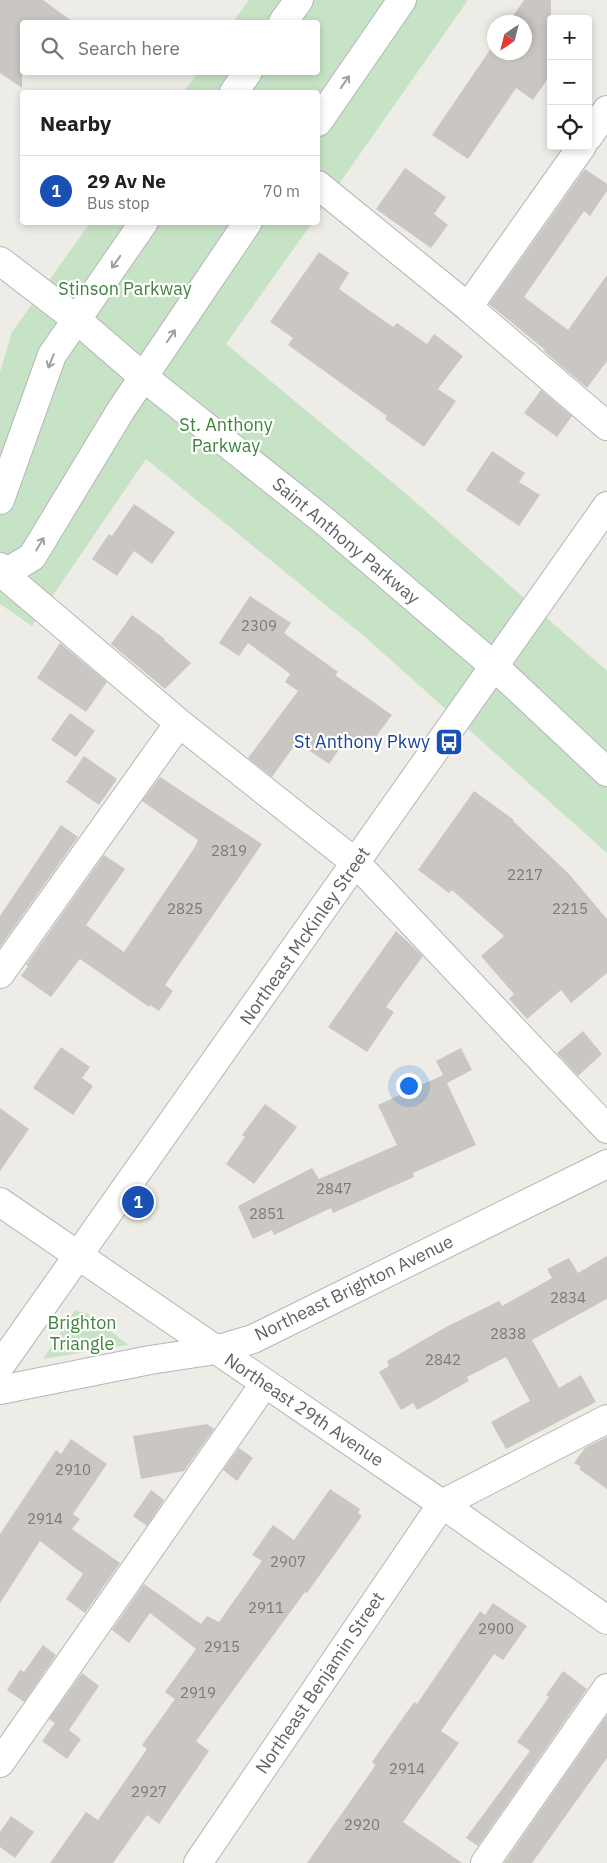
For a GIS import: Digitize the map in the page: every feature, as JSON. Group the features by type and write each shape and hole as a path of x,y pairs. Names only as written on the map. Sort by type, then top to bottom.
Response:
{"street":[{"path":"284,20 299,0"},
{"path":"320,119 402,0"},
{"path":"235,90 246,75"},
{"path":"592,131 607,110"},
{"path":"468,307 579,150"},
{"path":"320,187 468,307 607,426"},
{"path":"0,500 52,355 142,225"},
{"path":"246,225 144,377 32,557 1,572 179,723 356,863 607,1128"},
{"name":"Saint Anthony Parkway","path":"0,261 76,319 144,377 323,520 494,666 607,772"},
{"name":"Northeast McKinley Street","path":"0,1366 607,506"},
{"path":"0,974 179,723"},
{"name":"Northeast Brighton Avenue","path":"0,1390 150,1360 216,1350 253,1339 607,1164"},
{"name":"Northeast 29th Avenue","path":"0,1202 77,1257 442,1504 607,1620"},
{"path":"0,1763 265,1383"},
{"path":"442,1504 607,1419"},
{"name":"Northeast Benjamin Street","path":"198,1863 442,1504"},
{"path":"485,1863 607,1688"}],"green space":[{"path":"249,0 468,0 320,211 320,90 185,90 196,75 320,75 320,20 234,20"},
{"path":"89,225 311,225 226,344 403,491 607,671 607,853 365,637 146,459 32,626 0,604 0,372 12,332"},
{"name":"Brighton Triangle","path":"75,1310 91,1315 128,1345 43,1359"}],"building":[{"path":"0,0 43,0 70,20 20,20 20,75 22,75 22,88 0,73"},
{"path":"524,0 551,0 551,15 547,15 547,80 533,100 516,88 468,159 432,135 487,54 487,60 532,60 532,15 514,15"},
{"path":"405,168 446,197 434,214 448,225 431,248 376,209"},
{"path":"585,169 607,184 607,191 590,216 584,211 524,297 568,330 607,275 607,361 587,388 545,350 489,304"},
{"path":"319,252 349,273 339,289 393,327 397,323 427,344 434,334 463,356 438,389 456,401 424,447 385,419 387,416 288,345 293,338 270,322"},
{"path":"541,390 572,416 557,437 524,413"},
{"path":"492,451 525,473 519,482 540,495 519,526 466,490"},
{"path":"134,504 175,532 152,564 134,551 117,576 92,559 109,534 112,536"},
{"path":"250,596 291,623 284,633 338,672 335,675 392,715 366,750 347,738 329,764 297,742 272,777 248,758 298,691 285,682 290,674 248,643 239,656 219,643"},
{"path":"132,615 165,639 191,663 165,689 111,644"},
{"path":"60,643 107,682 86,712 37,678"},
{"path":"70,713 95,731 76,757 51,740"},
{"path":"84,756 117,779 99,805 66,782"},
{"path":"160,777 262,844 165,985 173,991 159,1011 150,1005 149,1007 80,959 51,997 21,976 28,966 26,965 104,855 125,869 86,925 124,952 195,847 198,840 142,801"},
{"path":"474,791 514,820 568,873 607,919 607,973 571,1003 561,990 527,1019 509,999 514,994 481,956 504,936 452,890 449,893 418,870"},
{"path":"61,825 78,837 0,947 0,916"},
{"path":"396,931 423,956 386,1007 394,1012 367,1052 328,1027"},
{"path":"583,1031 602,1054 578,1076 557,1053"},
{"path":"61,1047 90,1067 82,1078 93,1086 73,1115 33,1088"},
{"path":"461,1048 472,1070 447,1083 476,1145 413,1173 414,1177 333,1213 331,1208 274,1235 272,1230 253,1239 238,1206 312,1168 319,1179 397,1145 378,1105 443,1075 436,1061"},
{"path":"265,1104 297,1127 254,1184 226,1164 245,1137 242,1135"},
{"path":"0,1108 29,1129 0,1171"},
{"path":"607,1256 607,1299 532,1340 559,1388 581,1375 596,1402 506,1449 491,1422 530,1401 506,1357 467,1377 469,1381 417,1410 413,1403 401,1410 379,1372 389,1366 387,1361 446,1327 499,1301 502,1306 552,1278 547,1269 569,1258 578,1273"},
{"path":"207,1424 214,1429 184,1471 141,1479 133,1436"},
{"path":"607,1437 607,1489 579,1469 581,1467 574,1463 585,1448"},
{"path":"71,1439 107,1464 73,1514 80,1519 72,1529 120,1563 85,1613 66,1599 83,1574 40,1541 0,1603 0,1534 56,1450 61,1454"},
{"path":"239,1448 253,1458 237,1481 223,1470"},
{"path":"330,1489 360,1509 358,1513 362,1516 196,1741 209,1751 159,1824 147,1815 113,1863 50,1863 86,1812 98,1820 147,1749 142,1745 175,1699 165,1692 196,1649 150,1613 129,1643 112,1630 144,1584 201,1624 207,1616 219,1622 262,1561 252,1555 273,1525 294,1540"},
{"path":"151,1490 164,1500 147,1526 133,1516"},
{"path":"493,1603 527,1626 503,1660 494,1654 441,1731 459,1743 403,1822 462,1863 307,1863 373,1769 375,1765 372,1762 414,1702 417,1704 480,1611 485,1615"},
{"path":"43,1645 56,1655 24,1702 7,1690 20,1670 24,1672"},
{"path":"563,1671 587,1689 478,1846 466,1838 530,1751 517,1742 549,1697 546,1695"},
{"path":"82,1673 99,1686 69,1730 81,1739 67,1759 42,1741 55,1723 49,1719"},
{"path":"607,1715 607,1758 532,1863 504,1863"},
{"path":"11,1816 34,1832 15,1858 0,1847 0,1832"}],"place":[{"name":"St Anthony Pkwy","path":"449,742"},
{"name":"29 Av Ne","path":"138,1202"}],"park label":[{"name":"Stinson Parkway","path":"125,289"},
{"name":"St. Anthony Parkway","path":"226,435"}]}
